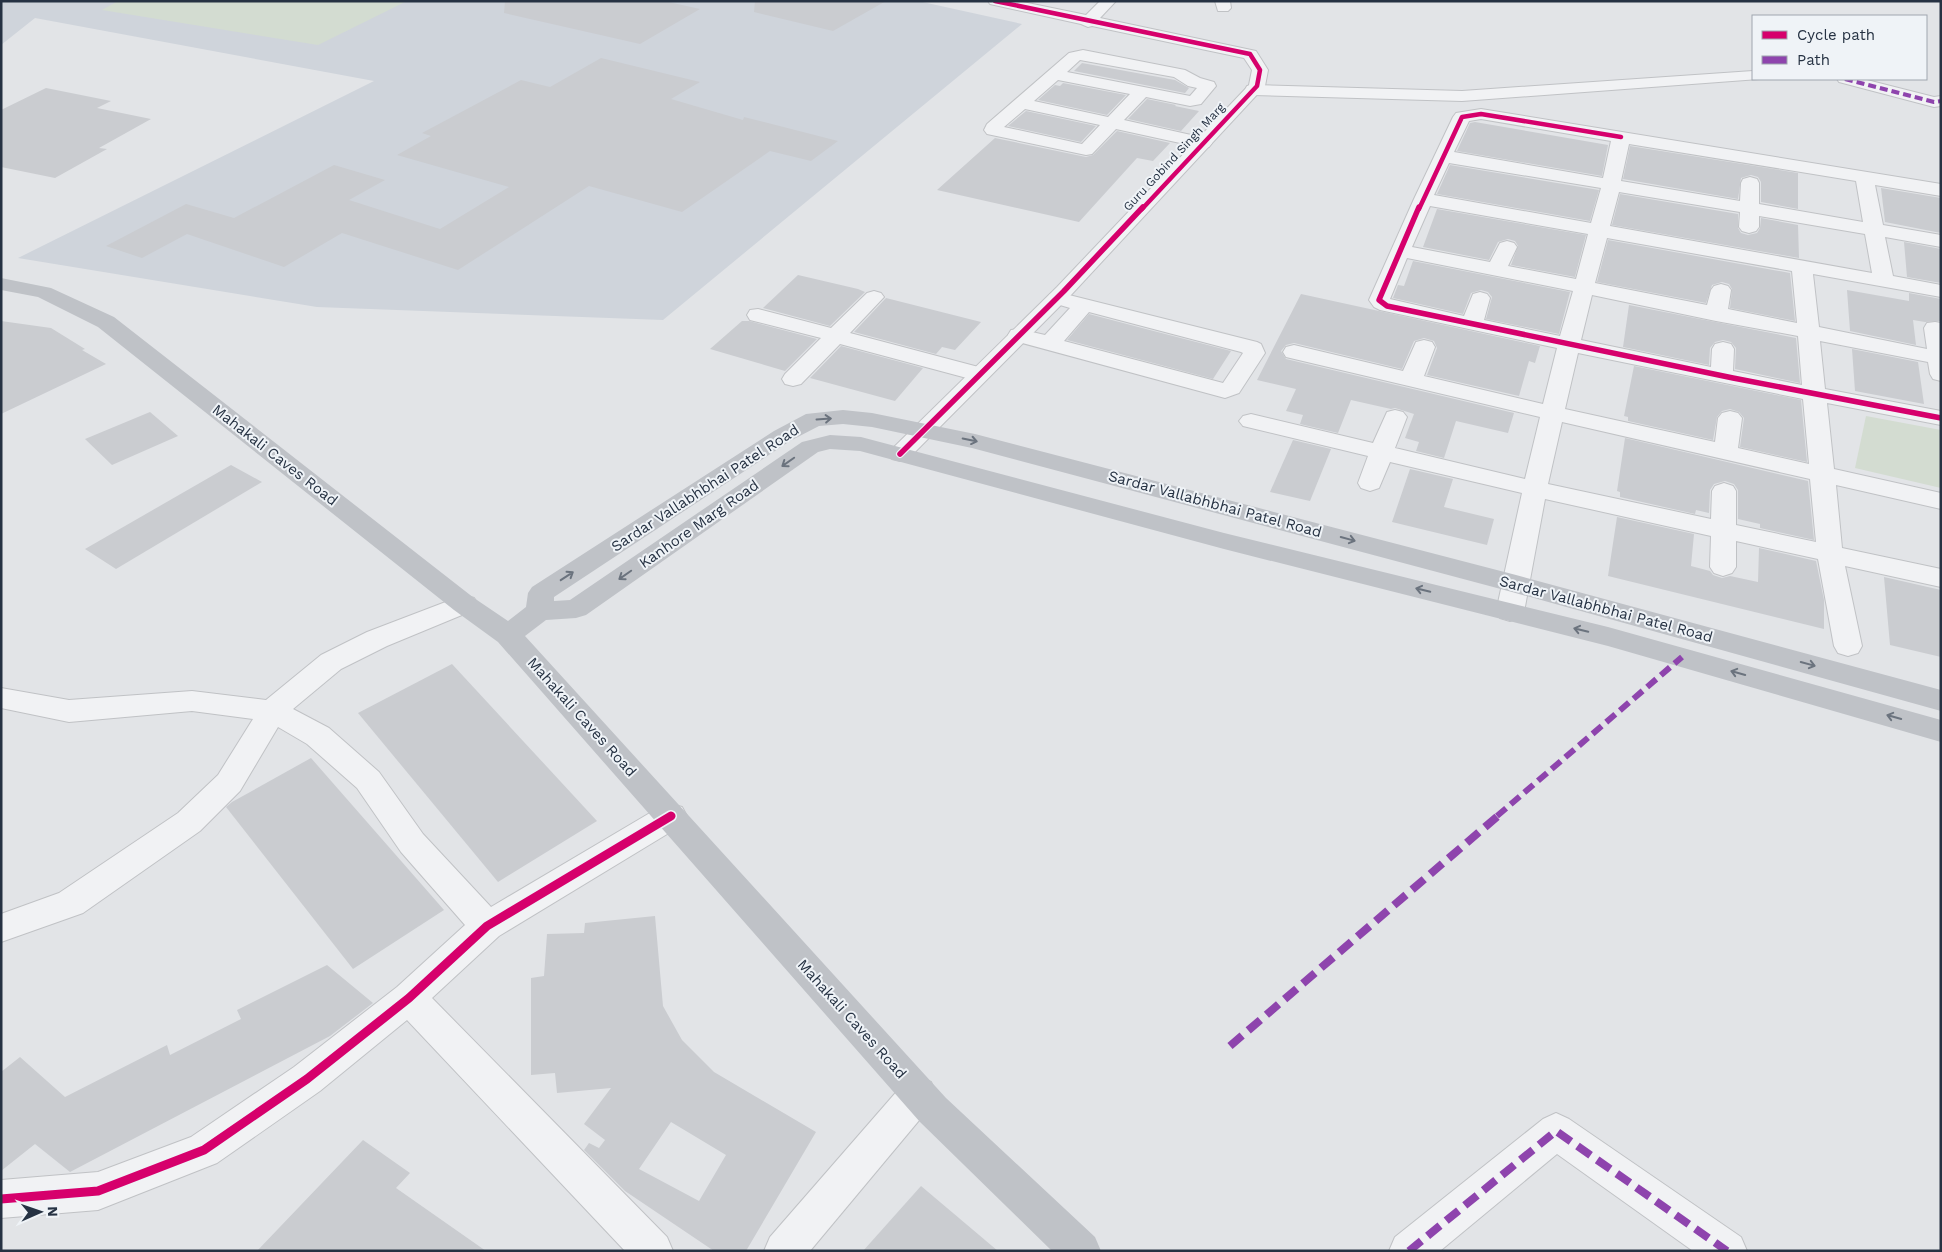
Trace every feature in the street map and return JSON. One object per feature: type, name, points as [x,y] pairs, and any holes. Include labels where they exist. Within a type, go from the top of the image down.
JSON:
[{"type":"main road","name":"Mahakali Caves Road","points":[[2,282],[44,292],[106,322],[464,604],[508,635],[918,1094],[1081,1251]]},
{"type":"main road","name":"Sardar Vallabhbhai Patel Road","points":[[539,611],[541,594],[782,436],[814,420],[843,417],[923,430],[1033,455],[1941,700]]},
{"type":"main road","name":"Kanhore Marg Road","points":[[539,611],[576,609],[810,447],[830,442],[861,444],[900,454]]},
{"type":"main road","name":"Sardar Vallabhbhai Patel Road","points":[[900,454],[1224,541],[1608,636],[1941,731]]},
{"type":"main road","points":[[508,635],[539,611]]},
{"type":"street","name":"Guru Gobind Singh Marg","points":[[900,454],[978,374],[1057,298],[1257,86],[1260,70],[1250,54],[1088,22],[995,1]]},
{"type":"street","points":[[1088,22],[1109,1]]},
{"type":"street","points":[[1054,74],[1192,101],[1208,86],[1194,82],[1179,73],[1080,55],[1075,56],[1054,74],[993,130],[1084,150],[1088,149],[1142,92]]},
{"type":"street","points":[[1253,90],[1462,96],[1752,76]]},
{"type":"street","points":[[1849,80],[1934,102],[1941,101]]},
{"type":"street","points":[[1022,103],[1203,143]]},
{"type":"street","points":[[1941,190],[1482,114],[1470,114],[1462,117],[1423,199],[1379,300],[1381,304],[1472,324],[1815,395],[1941,418]]},
{"type":"street","points":[[1510,612],[1552,413],[1611,185],[1621,137]]},
{"type":"street","points":[[1520,169],[1528,150]]},
{"type":"street","points":[[1443,156],[1611,185],[1749,217],[1874,229],[1941,241]]},
{"type":"street","points":[[1864,177],[1884,281]]},
{"type":"street","points":[[1749,217],[1750,183]]},
{"type":"street","points":[[1517,216],[1524,195]]},
{"type":"street","points":[[1423,199],[1941,291]]},
{"type":"street","points":[[1496,270],[1507,247]]},
{"type":"street","points":[[1401,251],[1809,333],[1940,363],[1935,328]]},
{"type":"street","points":[[1802,266],[1830,554],[1848,646]]},
{"type":"street","points":[[1716,315],[1721,290]]},
{"type":"street","points":[[793,379],[874,297]]},
{"type":"street","points":[[1019,335],[1226,391],[1231,388],[1254,353],[1250,347],[1057,298]]},
{"type":"street","points":[[1472,324],[1480,298]]},
{"type":"street","points":[[1050,343],[1084,305]]},
{"type":"street","points":[[758,315],[978,374]]},
{"type":"street","points":[[1411,380],[1424,348]]},
{"type":"street","points":[[1721,376],[1723,349]]},
{"type":"street","points":[[1294,352],[1552,413],[1941,501]]},
{"type":"street","points":[[1370,483],[1395,417]]},
{"type":"street","points":[[1726,453],[1730,418]]},
{"type":"street","points":[[1251,421],[1535,489],[1941,578]]},
{"type":"street","points":[[1723,567],[1724,491]]},
{"type":"street","points":[[1,928],[71,903],[189,822],[229,783],[272,711],[331,662],[377,639],[464,604]]},
{"type":"street","points":[[1,698],[69,711],[192,701],[272,711],[318,736],[368,780],[412,843],[487,926]]},
{"type":"street","points":[[1,1199],[98,1191],[204,1150],[307,1079],[409,998],[487,926],[671,816]]},
{"type":"street","points":[[409,998],[653,1251]]},
{"type":"street","points":[[784,1251],[918,1094]]},
{"type":"street","points":[[1409,1251],[1556,1131],[1727,1251]]},
{"type":"shaded area","points":[[1,1],[918,1],[1022,24],[663,320],[317,307],[18,258],[374,81],[35,18],[1,45]]},
{"type":"shaded area","points":[[118,1],[407,1],[318,45],[102,10]]},
{"type":"shaded area","points":[[1866,416],[1941,430],[1941,488],[1855,468]]},
{"type":"building","points":[[505,1],[664,1],[700,9],[640,44],[504,13]]},
{"type":"building","points":[[755,1],[886,1],[833,31],[754,12]]},
{"type":"building","points":[[601,58],[700,82],[671,99],[743,120],[744,117],[838,141],[811,161],[770,151],[682,212],[589,186],[458,270],[342,233],[284,267],[187,234],[142,258],[106,246],[186,204],[234,218],[334,165],[385,180],[349,200],[440,229],[509,187],[397,155],[431,136],[422,133],[521,80],[550,87]]},
{"type":"building","points":[[1082,63],[1175,80],[1189,88],[1185,93],[1074,71]]},
{"type":"building","points":[[1063,83],[1126,95],[1107,115],[1038,100],[1055,85],[1060,86]]},
{"type":"building","points":[[46,88],[111,101],[97,108],[151,119],[99,148],[107,149],[55,178],[1,167],[1,110]]},
{"type":"building","points":[[1147,99],[1199,111],[1181,131],[1128,119]]},
{"type":"building","points":[[1026,111],[1096,126],[1081,142],[1008,126]]},
{"type":"building","points":[[1475,122],[1608,145],[1602,176],[1457,151],[1470,123]]},
{"type":"building","points":[[1117,131],[1170,143],[1153,161],[1137,158],[1079,222],[937,190],[995,138],[1086,157],[1093,155]]},
{"type":"building","points":[[1630,146],[1798,173],[1798,209],[1761,202],[1761,182],[1758,177],[1751,175],[1741,178],[1738,199],[1623,179]]},
{"type":"building","points":[[1450,165],[1599,190],[1590,221],[1437,194]]},
{"type":"building","points":[[1881,188],[1941,198],[1941,233],[1885,222]]},
{"type":"building","points":[[1620,194],[1738,214],[1738,228],[1741,233],[1748,235],[1757,233],[1760,228],[1761,218],[1798,225],[1799,258],[1612,225]]},
{"type":"building","points":[[1437,209],[1586,235],[1575,277],[1511,265],[1518,246],[1515,241],[1508,239],[1498,242],[1489,260],[1423,247]]},
{"type":"building","points":[[1608,240],[1790,273],[1795,321],[1730,308],[1732,289],[1729,284],[1722,282],[1712,285],[1706,303],[1597,282]]},
{"type":"building","points":[[1904,242],[1941,249],[1941,283],[1907,277]]},
{"type":"building","points":[[1413,261],[1570,292],[1559,334],[1486,319],[1492,297],[1488,292],[1481,290],[1471,293],[1463,314],[1393,298],[1398,285],[1404,286]]},
{"type":"building","points":[[798,275],[865,292],[830,326],[763,308]]},
{"type":"building","points":[[1847,290],[1909,301],[1909,293],[1941,299],[1941,321],[1925,322],[1913,320],[1916,345],[1850,331]]},
{"type":"building","points":[[1301,294],[1540,346],[1535,363],[1529,361],[1519,396],[1427,375],[1437,348],[1434,341],[1424,338],[1414,341],[1402,369],[1294,343],[1286,345],[1281,351],[1286,359],[1514,413],[1508,433],[1456,421],[1444,458],[1416,451],[1419,442],[1405,438],[1414,414],[1395,408],[1391,409],[1351,400],[1338,433],[1300,424],[1303,415],[1286,411],[1296,389],[1257,380]]},
{"type":"building","points":[[886,298],[981,322],[955,350],[942,347],[936,354],[854,332]]},
{"type":"building","points":[[1629,305],[1796,338],[1800,383],[1735,369],[1736,348],[1731,342],[1723,340],[1715,342],[1710,348],[1709,365],[1623,347]]},
{"type":"building","points":[[1089,314],[1231,351],[1213,379],[1067,340]]},
{"type":"building","points":[[1,321],[51,328],[106,364],[1,414]]},
{"type":"building","points":[[742,321],[749,321],[817,339],[785,371],[710,349]]},
{"type":"building","points":[[841,346],[923,368],[895,401],[810,378]]},
{"type":"building","points":[[1852,349],[1918,362],[1924,404],[1855,391]]},
{"type":"building","points":[[1634,366],[1801,400],[1807,462],[1740,447],[1744,418],[1739,412],[1730,409],[1722,411],[1717,417],[1713,440],[1628,421],[1628,417],[1624,416]]},
{"type":"building","points":[[150,412],[178,436],[112,465],[85,439]]},
{"type":"building","points":[[1625,438],[1808,481],[1814,540],[1760,528],[1760,524],[1738,519],[1738,490],[1734,484],[1725,481],[1714,484],[1710,490],[1709,513],[1696,510],[1695,514],[1620,497],[1620,492],[1617,491]]},
{"type":"building","points":[[1293,440],[1331,449],[1310,501],[1270,492]]},
{"type":"building","points":[[231,465],[262,482],[116,569],[85,549]]},
{"type":"building","points":[[1410,469],[1453,479],[1444,507],[1494,519],[1487,545],[1392,522]]},
{"type":"building","points":[[1617,517],[1694,534],[1691,566],[1710,571],[1713,575],[1722,578],[1730,576],[1758,582],[1759,548],[1816,561],[1824,600],[1824,629],[1608,576]]},
{"type":"building","points":[[1884,577],[1941,590],[1941,657],[1890,645]]},
{"type":"building","points":[[452,664],[597,821],[498,882],[358,713]]},
{"type":"building","points":[[311,758],[444,910],[353,969],[226,807]]},
{"type":"building","points":[[655,916],[663,1006],[682,1040],[714,1072],[816,1132],[746,1251],[714,1251],[625,1191],[584,1150],[589,1143],[599,1148],[605,1140],[584,1124],[611,1088],[557,1093],[555,1073],[531,1075],[531,978],[544,976],[547,934],[584,933],[585,923]],"holes":[[[671,1122],[726,1155],[699,1201],[639,1169]]]},
{"type":"building","points":[[327,965],[373,1003],[330,1036],[70,1172],[35,1144],[1,1171],[1,1072],[20,1057],[65,1097],[167,1045],[170,1055],[241,1019],[237,1010]]},
{"type":"building","points":[[363,1140],[410,1173],[396,1188],[486,1251],[257,1251]]},
{"type":"building","points":[[921,1186],[998,1251],[863,1251]]},
{"type":"marked path","points":[[1849,80],[1934,102],[1941,101]]},
{"type":"marked path","points":[[1230,1046],[1682,657]]},
{"type":"marked path","points":[[1409,1251],[1556,1131],[1727,1251]]},
{"type":"cycle path","points":[[900,454],[1064,291],[1257,86],[1260,70],[1250,54],[995,1]]},
{"type":"cycle path","points":[[1621,137],[1481,114],[1462,117],[1423,199],[1379,300],[1381,303],[1387,306],[1664,364],[1941,418]]},
{"type":"cycle path","points":[[1,1199],[98,1191],[204,1150],[307,1079],[409,998],[487,926],[671,816]]}]
